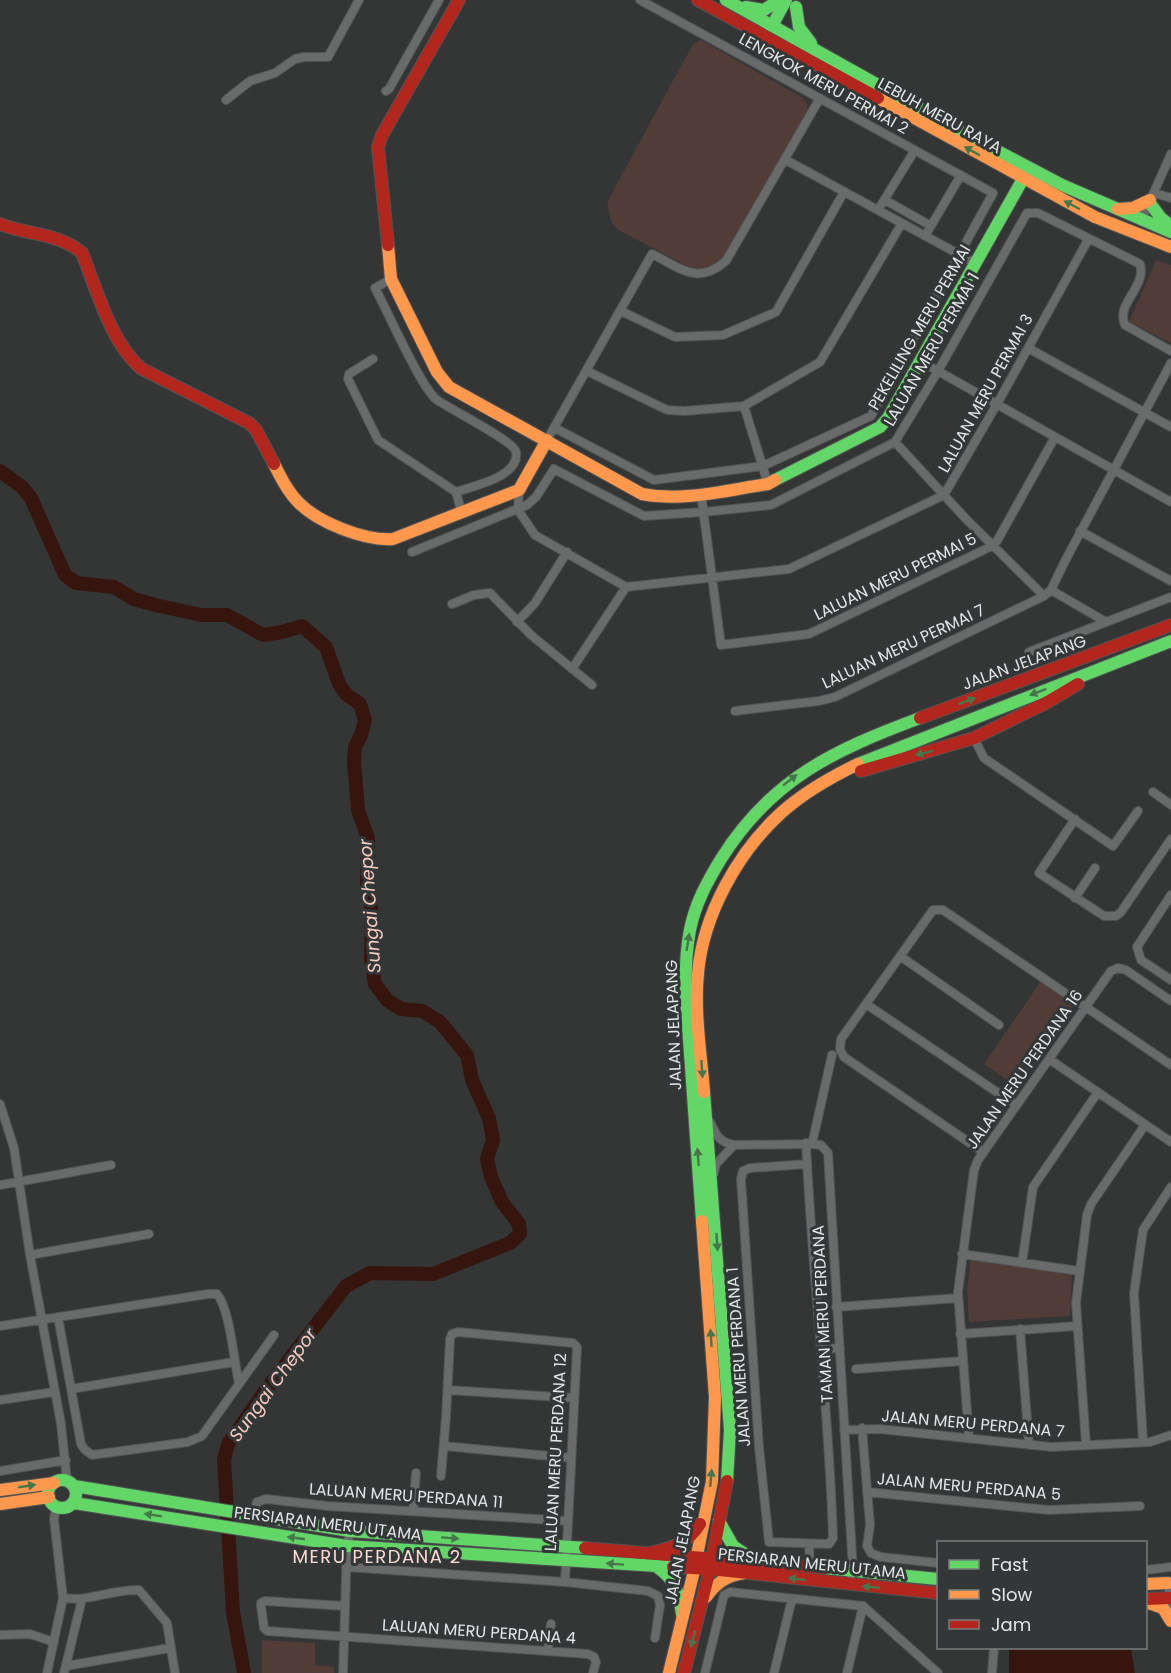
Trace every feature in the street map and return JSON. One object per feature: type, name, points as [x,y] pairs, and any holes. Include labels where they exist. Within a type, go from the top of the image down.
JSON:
[{"type":"main road","points":[[390,279],[378,147],[382,135],[459,0]]},
{"type":"main road","name":"LEBUH MERU RAYA","points":[[698,0],[1095,217],[1171,247]]},
{"type":"main road","points":[[727,0],[756,10],[771,8],[779,0]]},
{"type":"main road","name":"LEBUH MERU RAYA","points":[[727,0],[776,30],[820,51],[971,137],[1062,185],[1171,232]]},
{"type":"main road","points":[[776,30],[794,2]]},
{"type":"main road","points":[[794,2],[798,25],[803,36],[820,51]]},
{"type":"main road","points":[[737,22],[776,30],[786,45],[820,68]]},
{"type":"main road","name":"PEKELILING MERU PERMAI","points":[[390,279],[442,382],[628,488],[658,497],[701,494],[768,484],[869,435],[888,418],[1023,179]]},
{"type":"main road","points":[[1114,208],[1133,208],[1151,198],[1161,218],[1171,226]]},
{"type":"main road","points":[[0,225],[23,233],[68,241],[77,246],[82,253],[118,344],[131,360],[142,369],[249,423],[256,430],[293,496],[306,510],[325,521],[368,537],[385,540],[462,514],[519,490],[547,440]]},
{"type":"main road","name":"JALAN JELAPANG","points":[[669,1673],[683,1622],[712,1481],[715,1397],[685,979],[687,947],[693,916],[703,891],[732,841],[748,820],[776,791],[812,764],[873,736],[1171,625]]},
{"type":"main road","name":"JALAN JELAPANG","points":[[684,1673],[711,1563],[728,1477],[730,1430],[697,978],[707,932],[725,888],[747,853],[780,813],[835,776],[868,759],[1171,641]]},
{"type":"main road","points":[[814,788],[868,768],[974,738],[1046,703],[1109,665]]},
{"type":"main road","points":[[0,1504],[52,1502],[66,1508],[74,1503],[76,1494],[65,1483],[50,1487],[52,1502]]},
{"type":"main road","name":"PERSIARAN MERU UTAMA","points":[[0,1490],[65,1483],[350,1531],[566,1546],[650,1553],[696,1562],[757,1562],[937,1580]]},
{"type":"main road","name":"PERSIARAN MERU UTAMA","points":[[74,1503],[347,1546],[657,1567],[696,1562]]},
{"type":"main road","points":[[650,1553],[679,1546],[689,1540],[706,1514]]},
{"type":"main road","points":[[719,1521],[726,1538],[735,1550],[757,1562]]},
{"type":"main road","name":"PERSIARAN MERU UTAMA","points":[[711,1563],[745,1573],[937,1593]]},
{"type":"main road","points":[[657,1567],[669,1575],[678,1590],[683,1622]]},
{"type":"main road","points":[[701,1605],[716,1583],[733,1574],[745,1573]]},
{"type":"main road","points":[[1147,1584],[1168,1583]]},
{"type":"main road","points":[[1147,1601],[1170,1602]]},
{"type":"main road","points":[[1147,1601],[1162,1608],[1171,1621]]},
{"type":"street","points":[[226,100],[250,81],[275,73],[296,59],[328,57],[359,0]]},
{"type":"street","points":[[386,91],[439,0]]},
{"type":"street","name":"LENGKOK MERU PERMAI 2","points":[[640,0],[993,193]]},
{"type":"street","points":[[547,440],[652,254],[695,275],[710,272],[726,261],[820,98]]},
{"type":"street","points":[[878,210],[915,150]]},
{"type":"street","points":[[1141,220],[1171,154]]},
{"type":"street","points":[[786,160],[975,263]]},
{"type":"street","points":[[925,236],[961,175]]},
{"type":"street","points":[[621,311],[675,338],[723,335],[776,312],[844,192]]},
{"type":"street","name":"PEKELILING MERU PERMAI","points":[[555,428],[654,480],[763,466],[871,416],[993,193]]},
{"type":"street","points":[[1151,198],[1171,198]]},
{"type":"street","points":[[885,200],[931,226]]},
{"type":"street","name":"LALUAN MERU PERMAI 1","points":[[412,552],[518,510],[536,497],[554,469],[644,516],[771,505],[895,442],[938,371],[1024,214],[1038,213],[1088,240]]},
{"type":"street","points":[[587,371],[667,410],[685,411],[744,406],[820,362],[902,224]]},
{"type":"street","points":[[1088,240],[1140,264],[1141,277],[1123,312],[1122,319],[1125,326],[1171,351]]},
{"type":"street","name":"LALUAN MERU PERMAI 3","points":[[626,587],[789,569],[944,495],[1088,240]]},
{"type":"street","points":[[390,279],[375,288],[432,395],[477,425],[509,442],[516,452],[516,460],[505,474],[456,492]]},
{"type":"street","points":[[1028,348],[1171,427]]},
{"type":"street","points":[[373,359],[349,374],[348,379],[378,440],[456,492],[462,514]]},
{"type":"street","points":[[920,361],[1171,502]]},
{"type":"street","points":[[1047,593],[1171,363]]},
{"type":"street","points":[[744,406],[768,484]]},
{"type":"street","name":"LALUAN MERU PERMAI 5","points":[[712,578],[721,645],[808,634],[992,546],[997,541],[1055,436]]},
{"type":"street","points":[[895,442],[992,546],[1047,593],[1106,622]]},
{"type":"street","points":[[519,490],[518,510],[528,528],[535,535],[626,587],[572,669]]},
{"type":"street","points":[[701,494],[712,578]]},
{"type":"street","points":[[1080,531],[1171,581]]},
{"type":"street","points":[[517,622],[535,603],[567,552]]},
{"type":"street","points":[[452,604],[474,595],[490,593],[517,622],[592,685]]},
{"type":"street","name":"LALUAN MERU PERMAI 7","points":[[735,711],[835,697],[1047,593]]},
{"type":"street","points":[[1029,652],[1171,597]]},
{"type":"street","points":[[974,738],[984,758],[1113,846],[1138,811]]},
{"type":"street","points":[[1153,792],[1171,805]]},
{"type":"street","points":[[1075,819],[1039,873],[1104,916],[1116,916],[1120,912],[1171,839]]},
{"type":"street","points":[[1075,898],[1095,868]]},
{"type":"street","points":[[1171,895],[1168,906],[1137,947],[1141,960],[1171,980]]},
{"type":"street","points":[[983,1152],[844,1057],[840,1049],[841,1039],[930,912],[936,908],[943,910],[1171,1065]]},
{"type":"street","points":[[900,956],[999,1025]]},
{"type":"street","name":"JALAN MERU PERDANA 16","points":[[969,1438],[958,1298],[974,1170],[983,1152],[1111,971],[1118,968],[1126,970],[1171,1000]]},
{"type":"street","points":[[866,1004],[1016,1105]]},
{"type":"street","points":[[810,1567],[809,1544],[829,1544],[834,1538],[830,1443],[807,1164],[809,1143],[832,1055]]},
{"type":"street","points":[[1049,1059],[1171,1142]]},
{"type":"street","points":[[1022,1263],[1033,1188],[1098,1092]]},
{"type":"street","points":[[705,1108],[716,1136],[723,1143],[734,1145],[809,1143]]},
{"type":"street","points":[[1,1110],[14,1148],[30,1255],[66,1460],[65,1483]]},
{"type":"street","points":[[1086,1445],[1076,1296],[1088,1209],[1145,1125]]},
{"type":"street","name":"TAMAN MERU PERDANA","points":[[809,1143],[822,1145],[828,1153],[853,1571]]},
{"type":"street","points":[[712,1183],[716,1164],[734,1145]]},
{"type":"street","name":"JALAN MERU PERDANA 1","points":[[807,1164],[750,1168],[743,1171],[741,1179],[759,1447],[768,1542],[809,1544]]},
{"type":"street","points":[[0,1185],[111,1165]]},
{"type":"street","points":[[1143,1442],[1134,1293],[1143,1230],[1171,1187]]},
{"type":"street","points":[[30,1255],[149,1234]]},
{"type":"street","points":[[962,1254],[1079,1271]]},
{"type":"street","points":[[0,1326],[217,1294],[222,1299],[239,1383]]},
{"type":"street","points":[[836,1307],[958,1298]]},
{"type":"street","points":[[58,1317],[81,1444],[92,1455],[188,1442],[202,1437],[274,1335]]},
{"type":"street","points":[[960,1334],[1077,1326]]},
{"type":"street","points":[[1020,1329],[1029,1445]]},
{"type":"street","name":"LALUAN MERU PERDANA 12","points":[[448,1390],[452,1334],[458,1332],[573,1343],[577,1347],[564,1560],[565,1582]]},
{"type":"street","points":[[821,1349],[840,1348]]},
{"type":"street","points":[[856,1369],[962,1361]]},
{"type":"street","points":[[71,1389],[234,1362]]},
{"type":"street","points":[[441,1476],[448,1390],[574,1398]]},
{"type":"street","points":[[0,1400],[54,1392]]},
{"type":"street","points":[[862,1428],[870,1525],[867,1546],[871,1553],[881,1557],[937,1563]]},
{"type":"street","name":"JALAN MERU PERDANA 7","points":[[844,1430],[862,1428],[1052,1447],[1143,1442],[1171,1435]]},
{"type":"street","points":[[444,1446],[570,1458]]},
{"type":"street","points":[[0,1471],[66,1460]]},
{"type":"street","points":[[413,1511],[416,1473]]},
{"type":"street","name":"JALAN MERU PERDANA 5","points":[[867,1492],[1049,1510],[1140,1506]]},
{"type":"street","name":"LALUAN MERU PERDANA 11","points":[[249,1515],[257,1503],[266,1499],[328,1506],[568,1521]]},
{"type":"street","points":[[47,1673],[63,1598],[52,1502]]},
{"type":"street","points":[[343,1673],[347,1546],[350,1531]]},
{"type":"street","points":[[346,1567],[565,1582],[648,1591],[658,1596],[660,1605],[656,1638]]},
{"type":"street","points":[[1147,1570],[1171,1567]]},
{"type":"street","points":[[848,1585],[853,1571]]},
{"type":"street","points":[[1168,1583],[1170,1602]]},
{"type":"street","points":[[63,1598],[82,1599],[139,1590],[167,1623],[175,1673]]},
{"type":"street","points":[[705,1673],[724,1595],[730,1592],[863,1606],[938,1673]]},
{"type":"street","points":[[82,1599],[65,1669],[170,1648]]},
{"type":"street","points":[[774,1673],[792,1599]]},
{"type":"street","name":"LALUAN MERU PERDANA 4","points":[[345,1606],[265,1601],[261,1603],[264,1628],[267,1631],[588,1654],[594,1657],[596,1662],[593,1673]]},
{"type":"street","points":[[847,1673],[863,1606]]},
{"type":"street","points":[[548,1651],[551,1624]]},
{"type":"street","points":[[0,1635],[30,1634],[54,1642]]},
{"type":"street","points":[[992,1673],[994,1649]]},
{"type":"shaded area","points":[[701,40],[803,98],[807,104],[807,111],[726,256],[718,264],[699,272],[618,230],[611,221],[607,202],[693,44]]},
{"type":"shaded area","points":[[1156,260],[1171,265],[1171,343],[1129,322]]},
{"type":"shaded area","points":[[1041,981],[1075,1003],[1017,1087],[984,1064]]},
{"type":"shaded area","points":[[971,1256],[1072,1273],[1070,1316],[969,1322],[967,1291]]},
{"type":"shaded area","points":[[262,1640],[315,1643],[315,1665],[334,1667],[334,1673],[262,1673]]},
{"type":"shaded area","points":[[1009,1649],[1131,1649],[1135,1673],[1009,1673]]},
{"type":"waterway","name":"Sungai Chepor","points":[[0,471],[22,487],[31,498],[65,575],[76,583],[114,587],[134,599],[201,615],[227,615],[263,635],[302,626],[326,647],[339,684],[346,694],[360,704],[365,720],[355,747],[354,762],[358,810],[368,838],[367,883],[372,914],[371,959],[375,984],[387,1000],[401,1009],[422,1011],[440,1022],[467,1055],[472,1080],[489,1118],[493,1140],[487,1159],[491,1177],[502,1202],[519,1224],[520,1234],[510,1243],[433,1274],[370,1273],[346,1286],[268,1387],[228,1444],[224,1459],[233,1612],[244,1673]]},
{"type":"traffic: fast","points":[[726,0],[971,137],[1062,185],[1171,232]]},
{"type":"traffic: fast","points":[[746,7],[764,10],[779,0]]},
{"type":"traffic: fast","points":[[772,26],[786,0]]},
{"type":"traffic: fast","points":[[796,7],[799,27],[811,43]]},
{"type":"traffic: fast","points":[[775,480],[880,427],[888,418],[1023,179]]},
{"type":"traffic: fast","points":[[1149,202],[1161,218],[1171,226]]},
{"type":"traffic: fast","points":[[858,764],[1171,641]]},
{"type":"traffic: fast","points":[[702,1221],[686,976],[690,930],[702,893],[740,831],[783,788],[807,770],[832,756],[920,718]]},
{"type":"traffic: fast","points":[[704,1092],[730,1430],[727,1481]]},
{"type":"traffic: fast","points":[[62,1480],[72,1484],[76,1494],[72,1504],[62,1508],[52,1504],[48,1494],[52,1484],[62,1480]]},
{"type":"traffic: fast","points":[[74,1486],[350,1531],[585,1548]]},
{"type":"traffic: fast","points":[[74,1503],[347,1546],[673,1567]]},
{"type":"traffic: fast","points":[[719,1521],[733,1546],[757,1562]]},
{"type":"traffic: fast","points":[[657,1567],[668,1576],[675,1587],[682,1614]]},
{"type":"traffic: fast","points":[[825,1568],[937,1579]]},
{"type":"traffic: slow","points":[[878,98],[1095,217],[1171,247]]},
{"type":"traffic: slow","points":[[1118,209],[1133,208],[1150,200]]},
{"type":"traffic: slow","points":[[388,245],[391,279],[437,372],[449,387],[642,494],[689,496],[768,484],[775,480]]},
{"type":"traffic: slow","points":[[274,464],[295,499],[318,517],[356,534],[393,539],[519,490],[547,440]]},
{"type":"traffic: slow","points":[[704,1092],[697,1018],[697,988],[701,951],[715,907],[737,865],[765,829],[808,792],[858,764]]},
{"type":"traffic: slow","points":[[669,1673],[693,1575],[712,1481],[715,1397],[702,1221]]},
{"type":"traffic: slow","points":[[0,1490],[54,1483]]},
{"type":"traffic: slow","points":[[0,1504],[49,1497]]},
{"type":"traffic: slow","points":[[706,1597],[722,1580],[745,1573]]},
{"type":"traffic: slow","points":[[1147,1584],[1168,1583]]},
{"type":"traffic: slow","points":[[1147,1602],[1163,1608],[1171,1621]]},
{"type":"traffic: jam","points":[[388,245],[378,147],[382,135],[459,0]]},
{"type":"traffic: jam","points":[[698,0],[878,98]]},
{"type":"traffic: jam","points":[[0,224],[54,238],[73,246],[82,253],[106,316],[131,358],[142,369],[249,423],[256,430],[274,464]]},
{"type":"traffic: jam","points":[[920,718],[1171,625]]},
{"type":"traffic: jam","points":[[861,771],[974,738],[1046,703],[1078,684]]},
{"type":"traffic: jam","points":[[684,1673],[710,1569],[727,1481]]},
{"type":"traffic: jam","points":[[650,1553],[684,1541],[700,1524]]},
{"type":"traffic: jam","points":[[585,1548],[825,1568]]},
{"type":"traffic: jam","points":[[673,1567],[937,1593]]},
{"type":"traffic: jam","points":[[1147,1599],[1170,1598]]},
{"type":"district","name":"MERU PERDANA 2","points":[[377,1557]]}]
